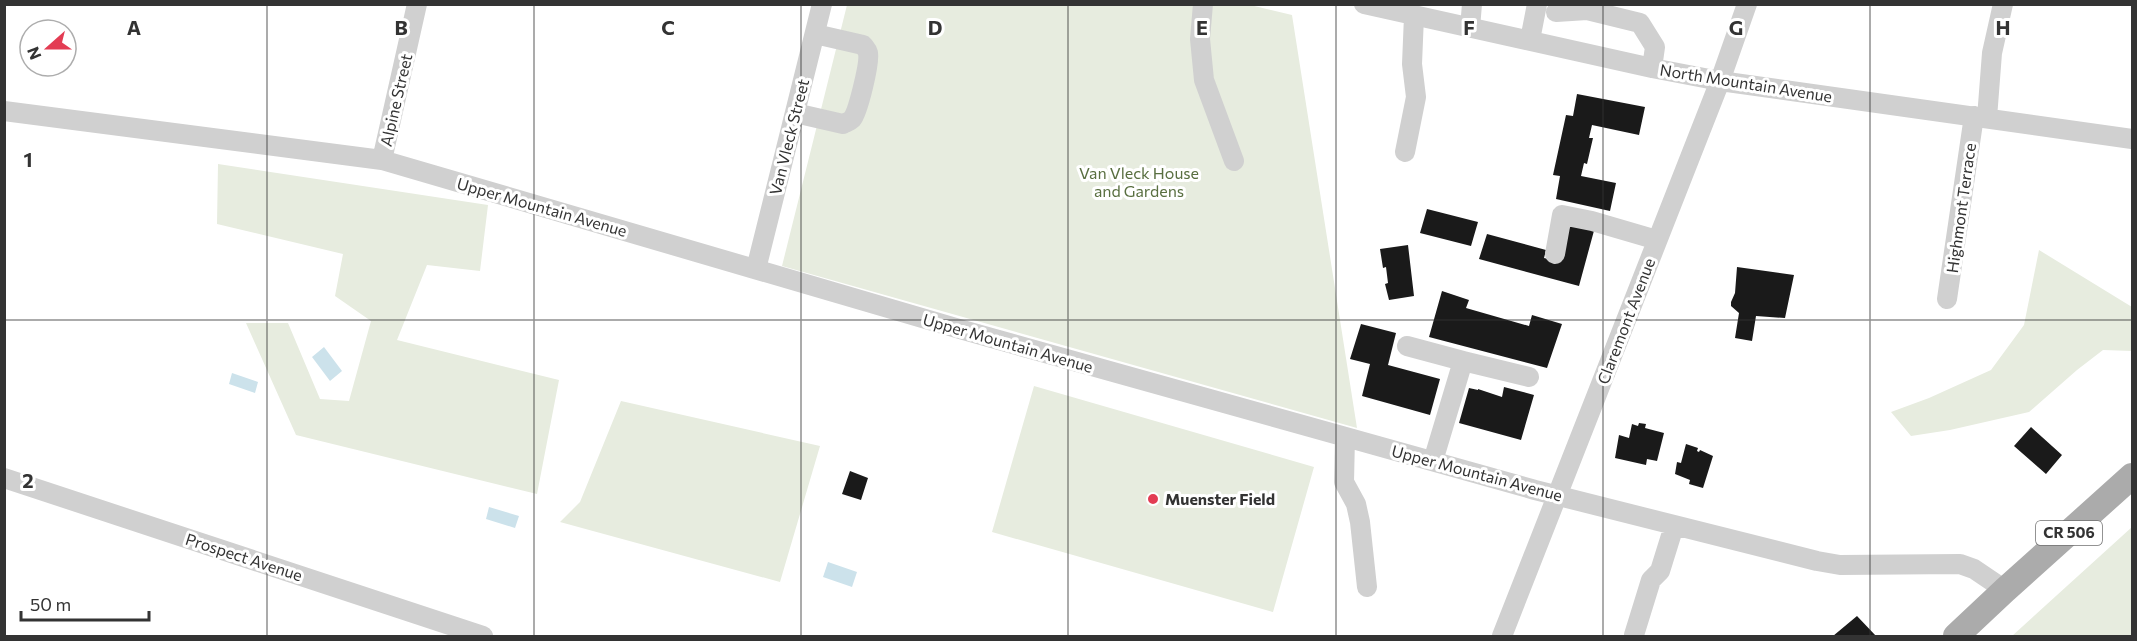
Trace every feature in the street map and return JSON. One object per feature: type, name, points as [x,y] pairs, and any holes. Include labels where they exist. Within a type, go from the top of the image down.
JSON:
[{"type":"main road","name":"CR 506","points":[[1956,636],[2133,476]]},
{"type":"street","name":"Alpine Street","points":[[382,160],[417,4]]},
{"type":"street","name":"Van Vleck Street","points":[[756,269],[822,4]]},
{"type":"street","points":[[1203,4],[1200,39],[1204,80],[1234,161]]},
{"type":"street","points":[[1200,39],[1217,4]]},
{"type":"street","points":[[1470,27],[1472,4]]},
{"type":"street","points":[[1530,40],[1537,4]]},
{"type":"street","name":"Claremont Avenue","points":[[1502,636],[1720,81],[1747,4]]},
{"type":"street","name":"Highmont Terrace","points":[[1947,299],[2003,4]]},
{"type":"street","name":"North Mountain Avenue","points":[[1367,5],[1720,81],[2133,139]]},
{"type":"street","points":[[1552,46],[1557,24],[1556,8],[1587,10],[1640,23],[1655,47],[1652,68]]},
{"type":"street","points":[[1405,153],[1416,97],[1412,64],[1414,16]]},
{"type":"street","points":[[795,113],[843,124],[849,122],[854,117],[863,82],[868,60],[866,48],[863,45],[815,34]]},
{"type":"street","name":"Upper Mountain Avenue","points":[[4,111],[382,160],[963,330],[1674,526],[1840,565],[1960,564],[1980,572],[2005,590]]},
{"type":"street","points":[[1555,254],[1562,215],[1592,221],[1657,240]]},
{"type":"street","points":[[1407,346],[1528,377]]},
{"type":"street","points":[[1433,461],[1463,361]]},
{"type":"street","points":[[1345,437],[1344,482],[1356,504],[1360,522],[1367,587]]},
{"type":"street","name":"Prospect Avenue","points":[[4,478],[483,636]]},
{"type":"street","points":[[1634,635],[1651,580],[1660,571],[1674,526]]},
{"type":"green space","name":"Van Vleck House and Gardens","points":[[1246,4],[1292,15],[1357,428],[782,266],[847,5]]},
{"type":"green space","points":[[218,164],[488,205],[480,271],[427,265],[397,340],[559,380],[537,494],[296,435],[246,323],[288,323],[320,399],[349,401],[371,321],[335,296],[343,254],[217,224]]},
{"type":"green space","points":[[2039,250],[2132,307],[2132,351],[2103,350],[2029,412],[1950,430],[1911,436],[1891,412],[1929,398],[1991,370],[2024,325]]},
{"type":"green space","name":"Muenster Field","points":[[1034,386],[1314,467],[1273,612],[992,532]]},
{"type":"green space","points":[[621,401],[820,446],[780,582],[560,522],[580,502]]},
{"type":"green space","points":[[2132,527],[2132,636],[2012,636]]},
{"type":"water","points":[[324,347],[342,371],[330,381],[312,357]]},
{"type":"water","points":[[232,373],[258,382],[255,393],[229,384]]},
{"type":"water","points":[[489,507],[519,516],[515,528],[486,519]]},
{"type":"water","points":[[828,562],[857,572],[852,587],[823,577]]},
{"type":"building","points":[[1577,94],[1645,107],[1639,135],[1592,125],[1589,138],[1593,138],[1587,164],[1584,163],[1581,176],[1616,183],[1610,211],[1556,199],[1560,176],[1553,175],[1566,115],[1573,116]]},
{"type":"building","points":[[1427,209],[1478,222],[1471,246],[1420,233]]},
{"type":"building","points":[[1571,221],[1595,227],[1579,286],[1479,259],[1487,234],[1546,250],[1544,258],[1561,262]]},
{"type":"building","points":[[1408,245],[1414,296],[1389,300],[1385,284],[1388,283],[1386,267],[1383,268],[1380,249]]},
{"type":"building","points":[[1737,267],[1794,275],[1785,318],[1756,316],[1752,341],[1735,338],[1739,313],[1731,306],[1731,302],[1735,293]]},
{"type":"building","points":[[1442,291],[1469,300],[1466,308],[1529,326],[1532,315],[1562,324],[1547,368],[1429,337]]},
{"type":"building","points":[[1361,324],[1396,333],[1388,365],[1440,379],[1430,415],[1362,396],[1370,364],[1350,359]]},
{"type":"building","points":[[1504,387],[1534,395],[1521,440],[1459,423],[1469,388],[1502,397]]},
{"type":"building","points":[[1639,423],[1646,424],[1645,428],[1664,433],[1657,461],[1647,459],[1646,465],[1615,458],[1619,435],[1629,438],[1632,424],[1638,426]]},
{"type":"building","points":[[2031,427],[2062,455],[2046,474],[2014,446]]},
{"type":"building","points":[[1686,444],[1698,448],[1699,452],[1700,450],[1713,456],[1703,488],[1689,484],[1690,480],[1675,474],[1677,462],[1681,463]]},
{"type":"building","points":[[850,471],[868,478],[861,500],[842,494]]},
{"type":"building","points":[[1857,616],[1876,636],[1833,636]]},
{"type":"place","name":"Muenster Field","points":[[1153,499]]}]
